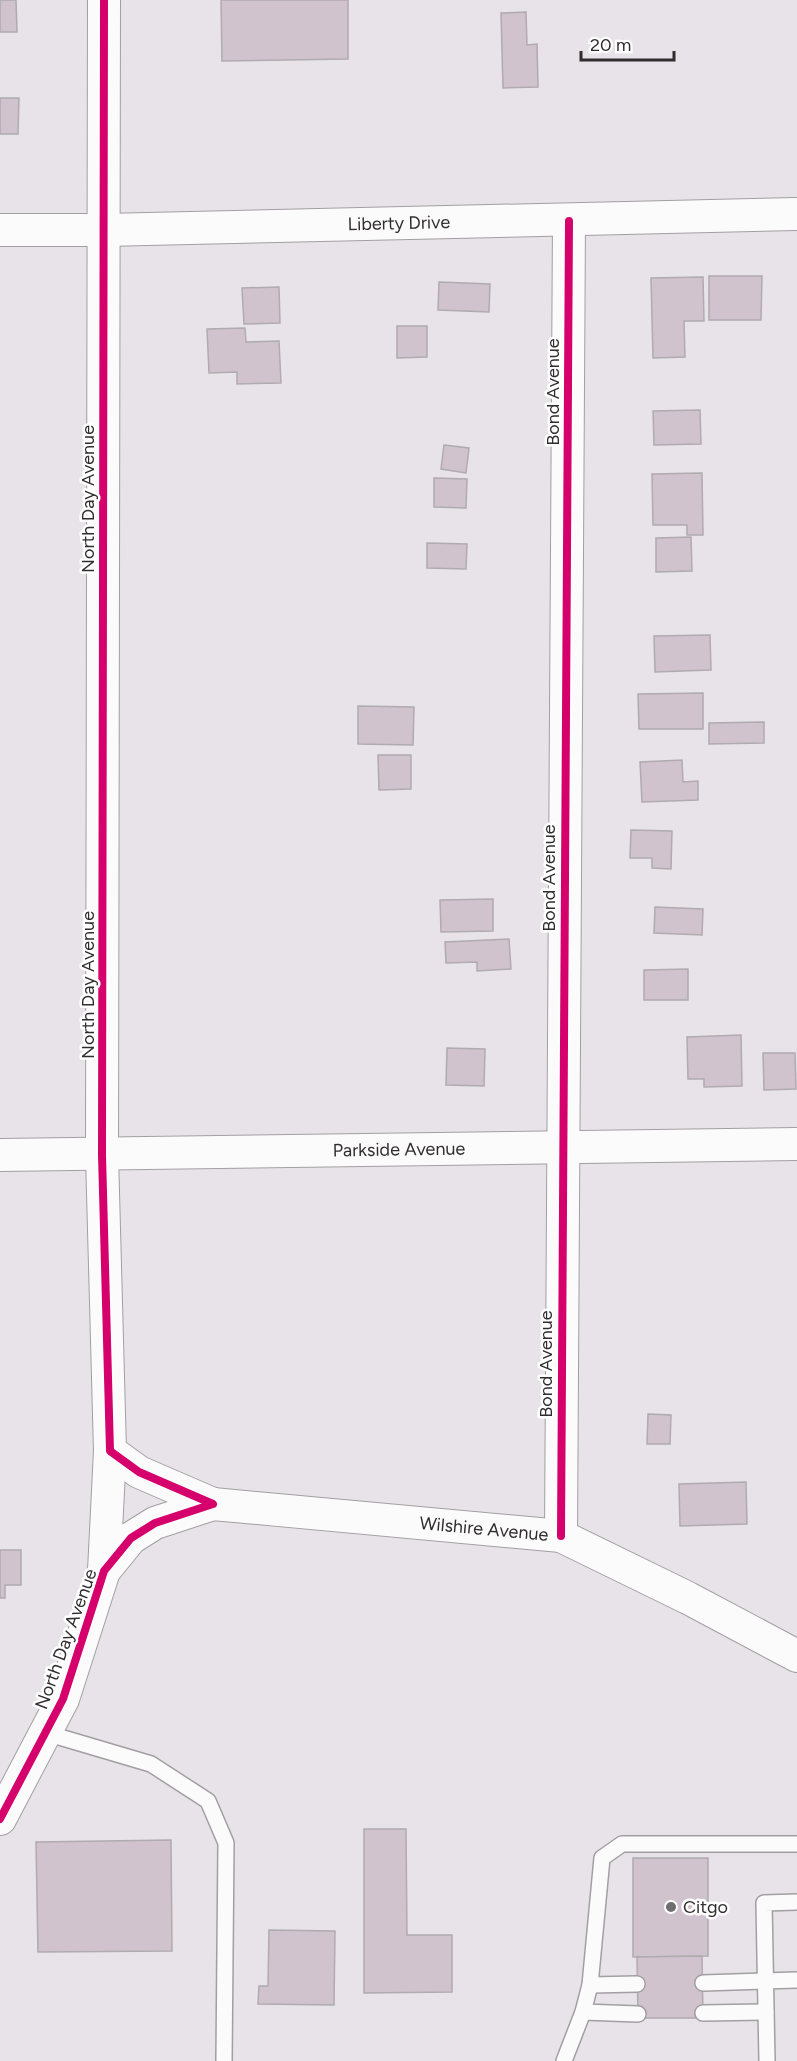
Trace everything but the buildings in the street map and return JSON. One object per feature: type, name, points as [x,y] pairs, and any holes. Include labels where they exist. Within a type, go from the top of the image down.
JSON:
[{"type":"street","name":"North Day Avenue","points":[[0,1819],[63,1699],[104,1571],[110,1451],[102,1155],[104,0]]},
{"type":"street","name":"Liberty Drive","points":[[0,230],[569,221],[797,214]]},
{"type":"street","name":"Bond Avenue","points":[[561,1536],[561,1148],[569,221]]},
{"type":"street","name":"Parkside Avenue","points":[[0,1155],[797,1144]]},
{"type":"street","points":[[110,1451],[139,1472],[213,1504]]},
{"type":"street","name":"North Day Avenue","points":[[104,1571],[131,1538],[155,1523],[213,1504]]},
{"type":"street","name":"Wilshire Avenue","points":[[213,1504],[561,1536],[688,1598],[797,1656]]},
{"type":"lane","points":[[46,1733],[151,1764],[208,1801],[226,1843],[224,2061]]},
{"type":"lane","points":[[564,2061],[583,2013],[590,1985],[602,1858],[622,1844],[797,1844]]},
{"type":"lane","points":[[767,2061],[764,1903],[797,1902]]},
{"type":"lane","points":[[702,1983],[797,1980]]},
{"type":"lane","points":[[590,1985],[637,1984]]},
{"type":"lane","points":[[583,2013],[638,2013]]},
{"type":"lane","points":[[702,2013],[766,2013]]},
{"type":"cycle path","points":[[0,1819],[63,1699],[104,1571],[131,1538],[155,1523],[213,1504],[139,1472],[110,1451],[102,1155],[104,0]]},
{"type":"cycle path","points":[[561,1536],[569,221]]},
{"type":"place","name":"Citgo","points":[[671,1907]]}]
